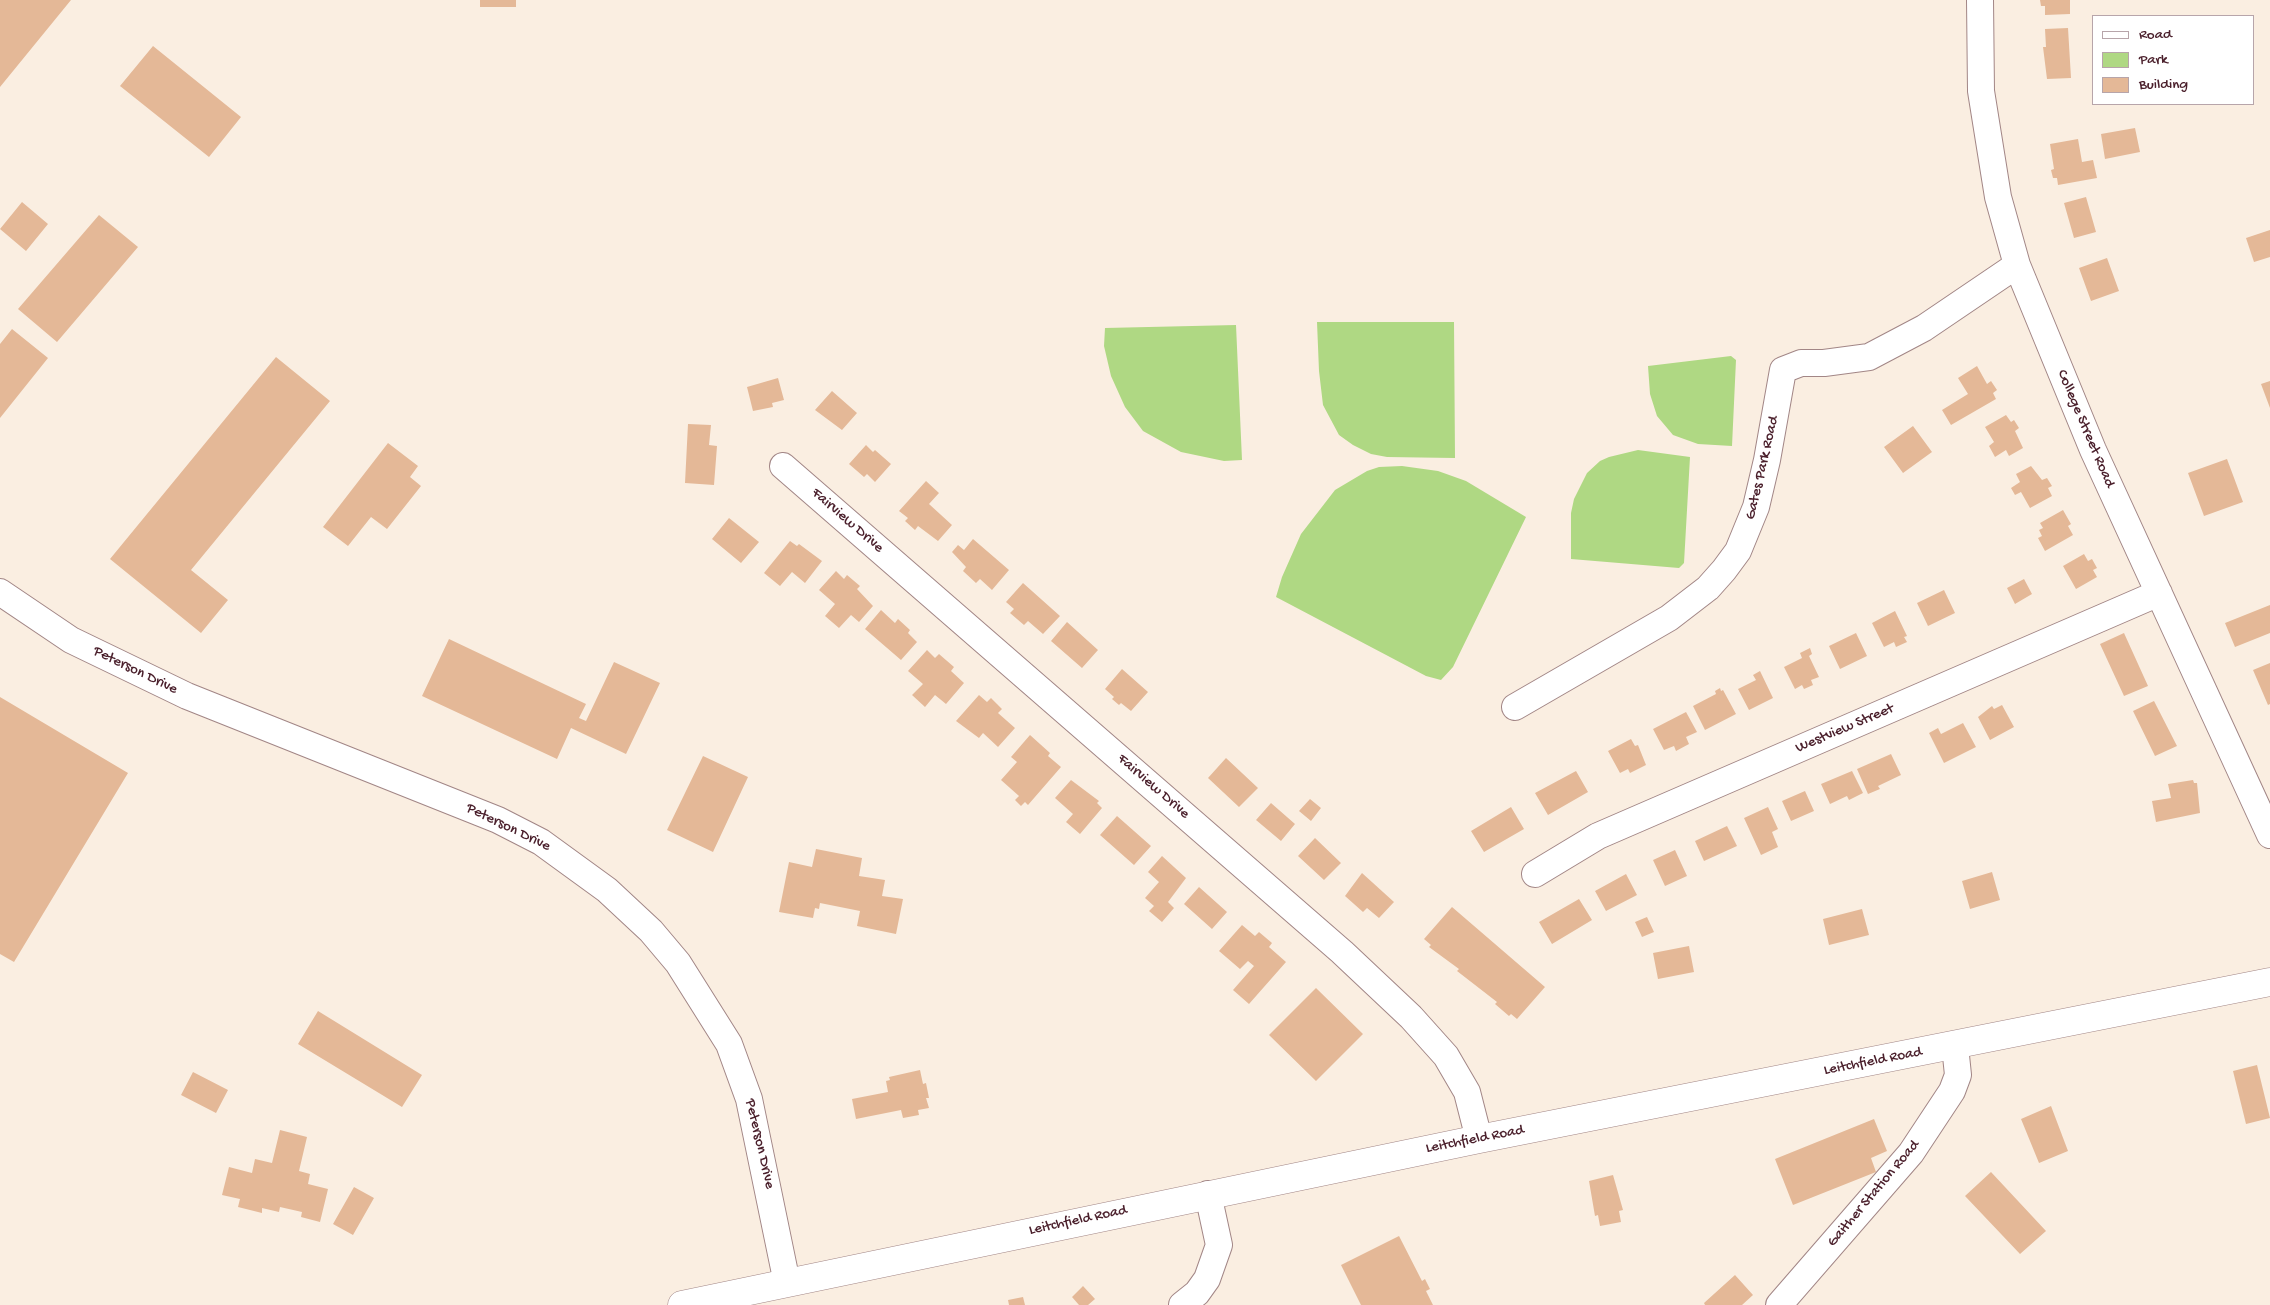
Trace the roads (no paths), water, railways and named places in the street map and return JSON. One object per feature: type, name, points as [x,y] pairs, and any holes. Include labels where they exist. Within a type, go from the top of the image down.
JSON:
[{"type":"main road","name":"Leitchfield Road","points":[[682,1305],[1208,1194],[2270,982]]},
{"type":"street","name":"College Street Road","points":[[1980,0],[1981,91],[1998,197],[2016,266],[2093,450],[2270,835]]},
{"type":"street","name":"Gates Park Road","points":[[1515,707],[1669,618],[1708,588],[1724,570],[1738,551],[1756,507],[1784,370],[1801,363],[1824,363],[1869,357],[1924,328],[2016,266]]},
{"type":"street","name":"Fairview Drive","points":[[783,466],[1342,952],[1411,1017],[1446,1056],[1464,1086],[1479,1139]]},
{"type":"street","name":"Peterson Drive","points":[[0,592],[71,640],[187,696],[498,820],[541,842],[607,890],[651,931],[678,963],[729,1044],[749,1099],[770,1192],[787,1283]]},
{"type":"street","name":"Westview Street","points":[[1535,874],[1598,836],[2159,593]]},
{"type":"street","name":"Gaither Station Road","points":[[1779,1305],[1911,1153],[1952,1090],[1958,1076],[1956,1046]]},
{"type":"street","points":[[1182,1305],[1197,1293],[1207,1280],[1219,1245],[1208,1194]]}]
